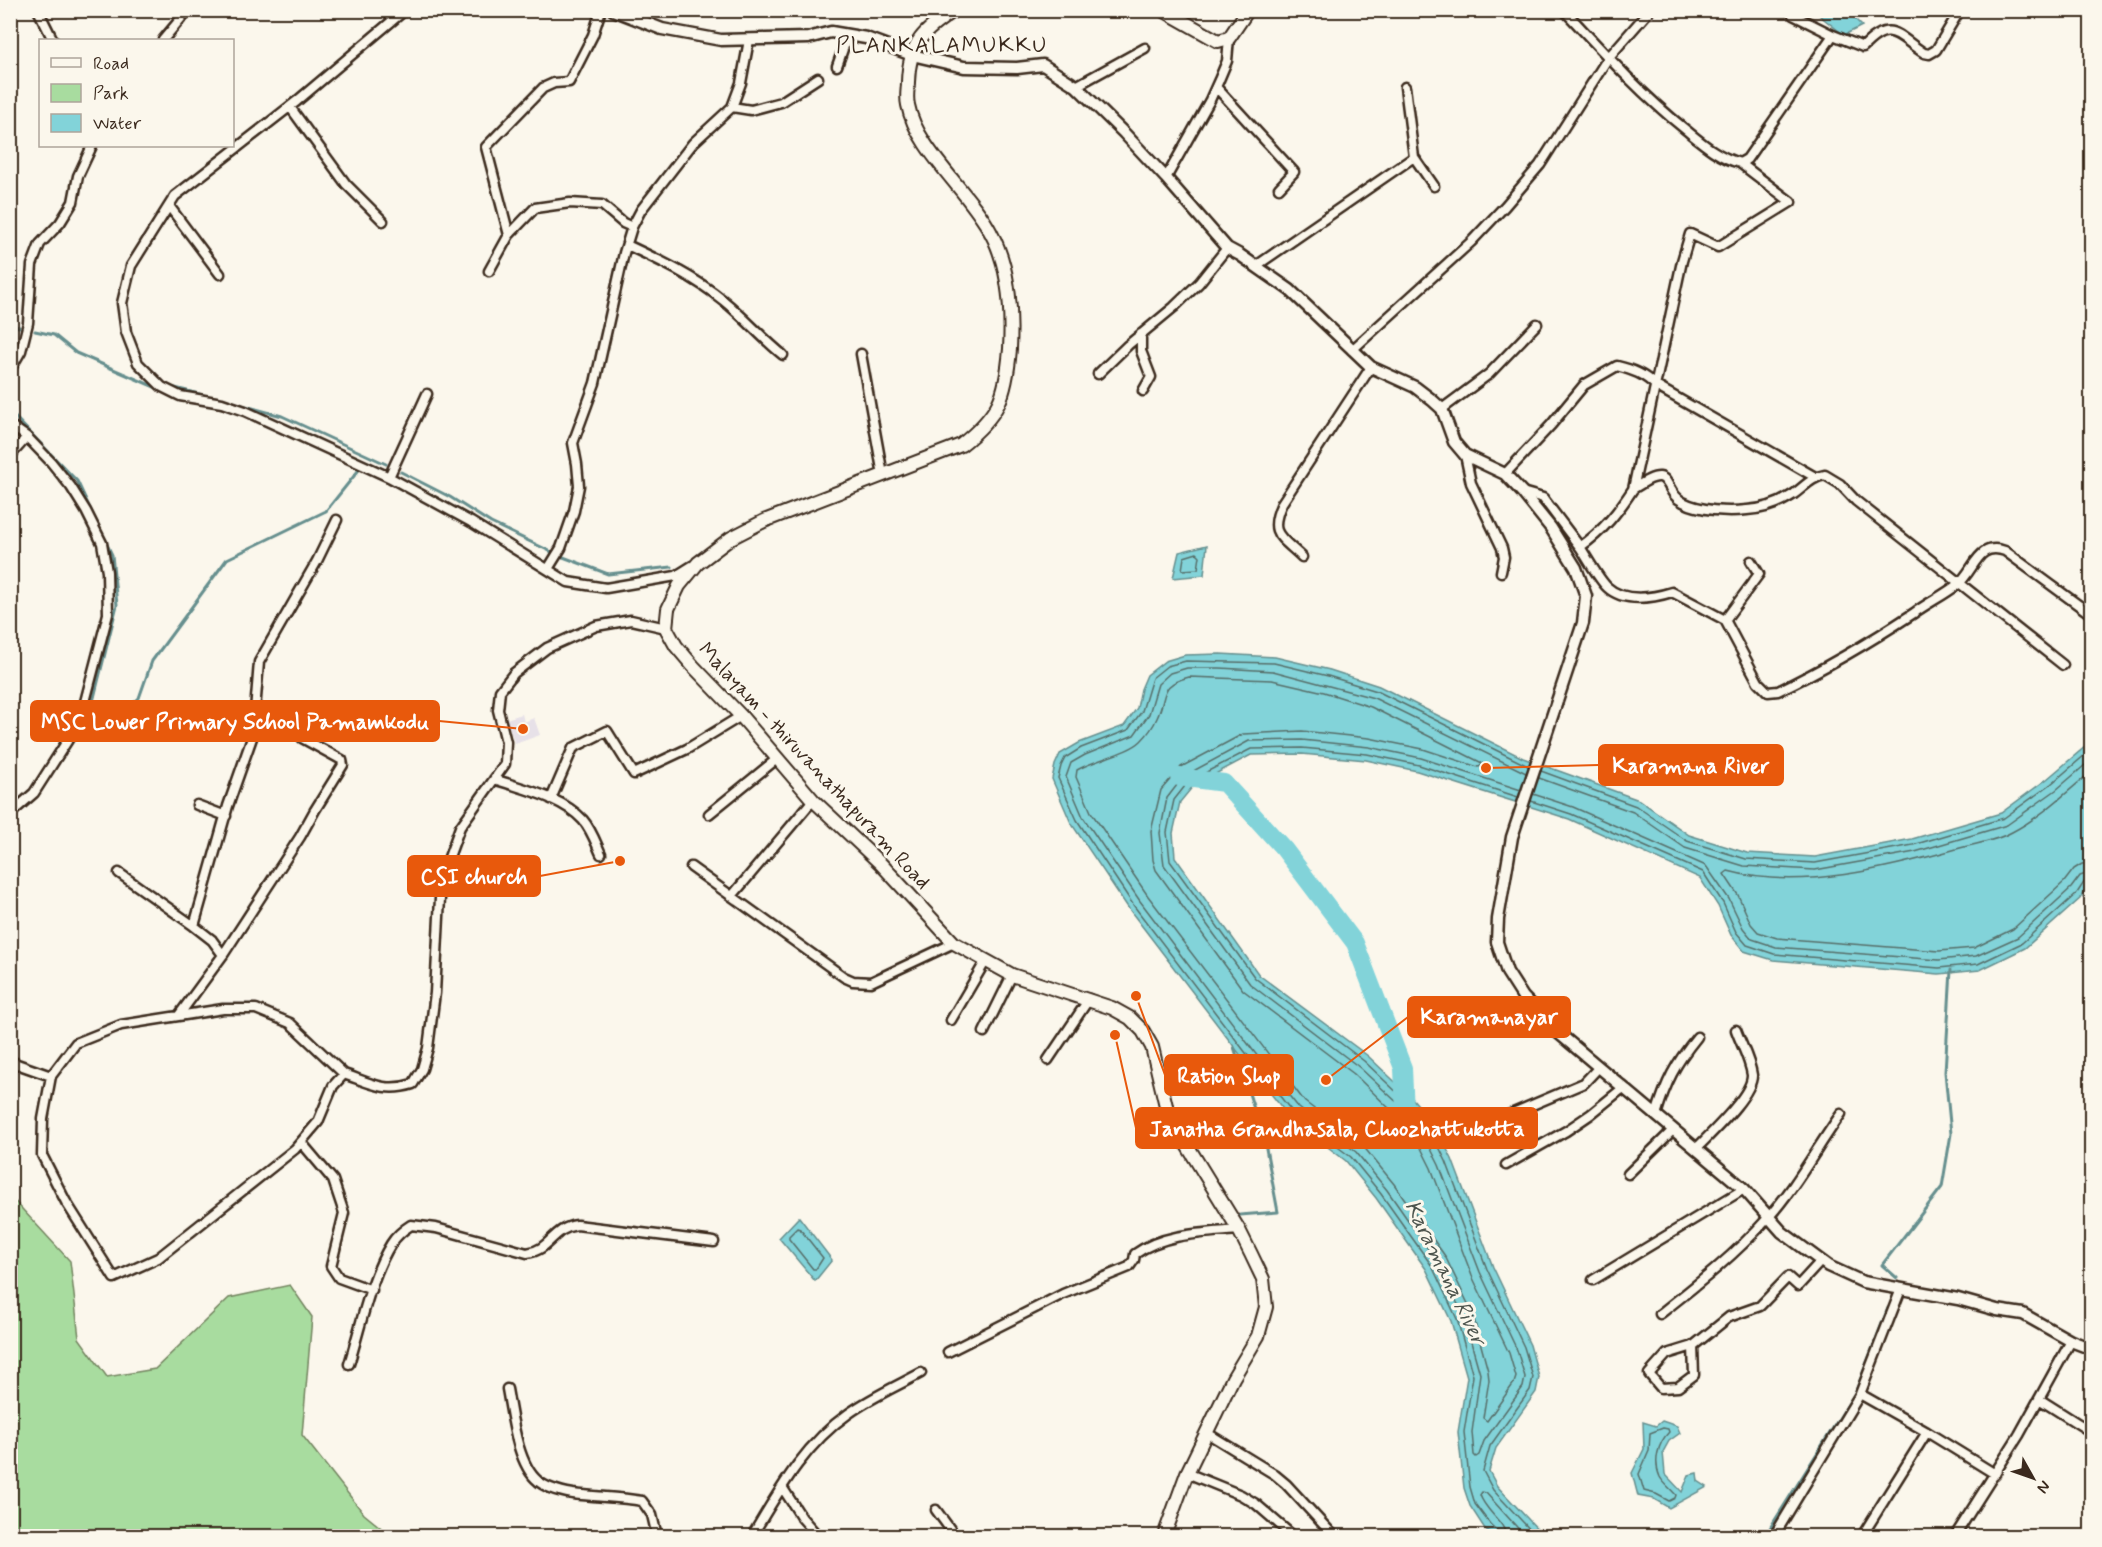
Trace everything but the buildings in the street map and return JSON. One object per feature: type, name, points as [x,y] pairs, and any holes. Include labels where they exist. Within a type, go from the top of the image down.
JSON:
[{"type":"main road","points":[[666,628],[668,609],[679,586],[698,563],[731,538],[764,521],[961,445],[983,428],[1005,389],[1010,346],[1010,302],[999,250],[991,232],[924,142],[914,125],[907,104],[908,72],[919,38],[932,25],[955,10]]},
{"type":"main road","points":[[1163,10],[1218,41],[1229,38],[1248,10]]},
{"type":"main road","name":"Malayam - thiruvanathapuram Road","points":[[666,628],[676,646],[741,716],[813,800],[880,864],[954,943],[1012,975],[1112,1008],[1130,1018],[1143,1031],[1152,1047],[1166,1106],[1182,1137],[1239,1230],[1263,1279],[1266,1307],[1258,1336],[1233,1378],[1188,1473],[1164,1536]]},
{"type":"street","points":[[38,10],[52,39]]},
{"type":"street","points":[[164,39],[188,10]]},
{"type":"street","points":[[405,10],[290,107],[175,196],[131,266],[122,303],[126,332],[138,363],[162,387],[180,396],[222,403],[245,411],[389,477],[471,522],[568,582],[606,588],[676,576],[698,563]]},
{"type":"street","points":[[509,235],[486,147],[543,88],[554,83],[568,82],[593,35],[601,10]]},
{"type":"street","points":[[613,10],[662,29],[721,40],[808,38],[831,32],[866,38],[912,55],[964,67],[1017,68],[1043,65],[1076,86],[1167,178],[1227,248],[1290,290],[1371,367],[1415,387],[1442,409],[1454,442],[1466,455],[1505,474],[1551,528],[1576,568],[1586,596],[1583,622],[1512,837],[1498,919],[1497,942],[1507,972],[1523,997],[1556,1031],[1744,1189],[1782,1232],[1821,1260],[1847,1276],[1863,1282],[2023,1314],[2071,1341],[2091,1349]]},
{"type":"street","points":[[1564,10],[1646,96],[1697,139],[1720,155],[1740,163],[1791,202],[1718,247],[1690,234],[1682,261],[1633,489],[1618,513],[1597,536],[1580,547]]},
{"type":"street","points":[[1352,350],[1472,242],[1505,206],[1540,165],[1608,57],[1650,10]]},
{"type":"street","points":[[1790,10],[1793,15],[1863,47],[1880,32],[1886,31],[1896,33],[1924,53],[1929,54],[1936,50],[1960,10]]},
{"type":"street","points":[[837,66],[848,35]]},
{"type":"street","points":[[1740,163],[1747,159],[1833,35]]},
{"type":"street","points":[[1167,178],[1216,87],[1227,61],[1229,38]]},
{"type":"street","points":[[548,569],[561,548],[574,511],[579,486],[578,464],[573,443],[595,383],[632,227],[641,210],[693,143],[732,107],[741,83],[749,40]]},
{"type":"street","points":[[1076,86],[1145,48]]},
{"type":"street","points":[[732,107],[751,110],[781,102],[818,78]]},
{"type":"street","points":[[1216,87],[1294,172],[1279,188]]},
{"type":"street","points":[[1405,87],[1414,157],[1434,186]]},
{"type":"street","points":[[290,107],[346,184],[383,221]]},
{"type":"street","points":[[10,370],[21,351],[28,323],[32,265],[40,244],[60,223],[73,202],[78,176],[92,147]]},
{"type":"street","points":[[1256,266],[1414,157]]},
{"type":"street","points":[[489,271],[509,235],[536,208],[570,203],[602,205],[632,227]]},
{"type":"street","points":[[168,206],[220,274]]},
{"type":"street","points":[[627,245],[668,264],[693,279],[724,301],[783,355]]},
{"type":"street","points":[[1098,374],[1199,284],[1227,248]]},
{"type":"street","points":[[1442,409],[1489,374],[1537,324]]},
{"type":"street","points":[[1142,334],[1141,351],[1151,377],[1143,391]]},
{"type":"street","points":[[861,354],[883,475]]},
{"type":"street","points":[[1505,474],[1551,425],[1584,385],[1617,366],[1646,377],[1656,386],[1815,477]]},
{"type":"street","points":[[1302,556],[1277,532],[1274,520],[1282,503],[1371,367]]},
{"type":"street","points":[[389,477],[427,394]]},
{"type":"street","points":[[10,425],[27,437],[71,487],[102,543],[108,572],[108,614],[80,721],[34,793],[10,814]]},
{"type":"street","points":[[10,456],[27,437]]},
{"type":"street","points":[[1466,455],[1471,483],[1502,548],[1504,558],[1501,572]]},
{"type":"street","points":[[1633,489],[1646,480],[1660,478],[1666,480],[1678,500],[1686,504],[1716,510],[1744,511],[1765,509],[1782,502],[1815,477],[1825,474],[1959,584],[2063,665]]},
{"type":"street","points":[[1522,492],[1543,498],[1607,587],[1621,595],[1652,598],[1672,592],[1725,620],[1758,682],[1768,692],[1778,691],[1855,651],[1959,584],[1980,555],[1995,548],[2005,551],[2091,615]]},
{"type":"street","points":[[194,926],[226,816],[253,735],[260,662],[317,561],[337,520]]},
{"type":"street","points":[[1725,620],[1759,574],[1752,561]]},
{"type":"street","points":[[344,1074],[333,1086],[318,1122],[295,1149],[158,1258],[114,1278],[66,1202],[42,1155],[44,1119],[51,1076],[76,1043],[121,1024],[223,1009],[256,1009],[290,1023],[344,1074],[375,1085],[396,1089],[413,1084],[422,1069],[428,1048],[435,993],[441,879],[460,827],[505,764],[506,742],[498,710],[500,691],[514,673],[547,648],[596,627],[631,620],[666,628]]},
{"type":"street","points":[[551,799],[573,748],[608,731],[634,774],[687,749],[741,716]]},
{"type":"street","points":[[180,1015],[224,955],[343,765],[342,760],[302,738]]},
{"type":"street","points":[[709,814],[778,758]]},
{"type":"street","points":[[494,779],[551,799],[571,810],[584,821],[601,854]]},
{"type":"street","points":[[732,896],[813,800]]},
{"type":"street","points":[[197,805],[226,816]]},
{"type":"street","points":[[691,867],[844,977],[853,981],[871,982],[954,943]]},
{"type":"street","points":[[119,873],[212,940],[224,955]]},
{"type":"street","points":[[951,1020],[985,962]]},
{"type":"street","points":[[984,1032],[1012,975]]},
{"type":"street","points":[[1048,1060],[1089,999]]},
{"type":"street","points":[[1696,1149],[1731,1111],[1750,1085],[1752,1076],[1749,1063],[1736,1030]]},
{"type":"street","points":[[1656,1115],[1665,1086],[1678,1061],[1697,1037]]},
{"type":"street","points":[[10,1060],[51,1076]]},
{"type":"street","points":[[1492,1122],[1584,1083],[1599,1067]]},
{"type":"street","points":[[1506,1165],[1566,1131],[1623,1088]]},
{"type":"street","points":[[1660,1314],[1711,1274],[1768,1218],[1797,1181],[1841,1114]]},
{"type":"street","points":[[1628,1174],[1673,1131]]},
{"type":"street","points":[[301,1142],[333,1180],[344,1213],[331,1266],[339,1278],[372,1290]]},
{"type":"street","points":[[1593,1280],[1744,1189]]},
{"type":"street","points":[[349,1364],[377,1273],[391,1244],[411,1225],[436,1228],[527,1253],[538,1252],[566,1227],[577,1226],[714,1242]]},
{"type":"street","points":[[948,1352],[1063,1294],[1129,1267],[1135,1254],[1142,1248],[1191,1234],[1239,1230]]},
{"type":"street","points":[[1693,1346],[1694,1375],[1678,1387],[1660,1388],[1649,1374],[1667,1354],[1693,1346],[1729,1317],[1760,1306],[1788,1277],[1798,1286],[1821,1260]]},
{"type":"street","points":[[1774,1536],[1860,1394],[1901,1288]]},
{"type":"street","points":[[1955,1536],[1995,1474],[2071,1341]]},
{"type":"street","points":[[752,1536],[798,1462],[815,1442],[848,1413],[921,1373]]},
{"type":"street","points":[[507,1389],[517,1442],[528,1467],[538,1481],[573,1494],[642,1501],[652,1515],[657,1536]]},
{"type":"street","points":[[1860,1394],[1928,1432],[1995,1474]]},
{"type":"street","points":[[2039,1399],[2085,1428]]},
{"type":"street","points":[[1862,1536],[1928,1432]]},
{"type":"street","points":[[1207,1433],[1274,1474],[1334,1536]]},
{"type":"street","points":[[1188,1473],[1241,1495],[1256,1504],[1293,1536]]},
{"type":"street","points":[[782,1487],[802,1518],[818,1536]]},
{"type":"street","points":[[936,1510],[950,1529],[950,1536]]},
{"type":"shaded area","points":[[522,714],[524,722],[534,718],[540,735],[515,744],[506,719]]},
{"type":"green space","points":[[11,1197],[70,1261],[79,1338],[107,1377],[155,1369],[229,1298],[290,1285],[312,1317],[302,1435],[364,1514],[391,1536],[11,1536]]},
{"type":"water","points":[[1814,11],[1847,11],[1862,26],[1844,35]]},
{"type":"water","points":[[1207,545],[1204,575],[1173,578],[1179,552]]},
{"type":"water","points":[[1185,655],[1275,657],[1330,670],[1379,686],[1523,758],[1639,800],[1689,835],[1747,853],[1815,857],[1912,839],[2001,813],[2047,779],[2086,746],[2091,739],[2091,882],[2082,897],[2025,948],[1980,970],[1939,974],[1773,960],[1744,951],[1731,935],[1718,906],[1700,878],[1569,819],[1417,771],[1366,760],[1302,754],[1251,755],[1194,785],[1180,802],[1173,833],[1175,857],[1259,975],[1368,1056],[1412,1098],[1434,1124],[1452,1159],[1493,1267],[1530,1345],[1539,1377],[1536,1392],[1496,1448],[1489,1471],[1497,1486],[1544,1536],[1496,1536],[1485,1529],[1470,1506],[1464,1488],[1458,1432],[1467,1377],[1451,1321],[1426,1269],[1376,1198],[1346,1161],[1290,1118],[1245,1061],[1129,909],[1071,823],[1052,779],[1060,754],[1079,743],[1124,726],[1137,708],[1147,675],[1165,661]]},
{"type":"water","points":[[799,1217],[832,1260],[815,1281],[779,1238]]},
{"type":"water","points":[[1662,1421],[1677,1426],[1680,1433],[1669,1441],[1663,1452],[1665,1474],[1682,1492],[1689,1475],[1697,1473],[1698,1481],[1707,1487],[1669,1508],[1654,1499],[1638,1496],[1632,1473],[1644,1449],[1643,1422],[1656,1426]]},
{"type":"waterway","points":[[10,325],[19,327]]},
{"type":"waterway","points":[[35,331],[54,335],[76,353],[157,388]]},
{"type":"waterway","points":[[171,387],[211,397]]},
{"type":"waterway","points":[[238,404],[282,416],[386,464]]},
{"type":"waterway","points":[[10,412],[77,481],[112,555],[117,605],[89,718],[111,724],[139,698],[152,661],[227,559],[326,511],[362,466]]},
{"type":"waterway","points":[[401,472],[450,497],[491,523],[558,555],[608,574],[672,567]]},
{"type":"waterway","points":[[1179,777],[1224,783],[1284,849],[1355,943],[1403,1068],[1405,1113]]},
{"type":"waterway","points":[[1897,1278],[1882,1265],[1942,1187],[1951,1134],[1945,1072],[1951,970]]},
{"type":"waterway","points":[[1234,1047],[1265,1143],[1278,1212],[1240,1215]]},
{"type":"waterway","points":[[1765,1536],[1855,1393],[1888,1308]]},
{"type":"place","name":"MSC Lower Primary School Pamamkodu","points":[[523,729]]},
{"type":"place","name":"Karamana River","points":[[1486,768]]},
{"type":"place","name":"CSI church","points":[[620,861]]},
{"type":"place","name":"Ration Shop","points":[[1136,996]]},
{"type":"place","name":"Janatha Grandhasala, Choozhattukotta","points":[[1115,1035]]},
{"type":"place","name":"Karamanayar","points":[[1326,1080]]},
{"type":"district","name":"PLANKALAMUKKU","points":[[942,46]]}]
